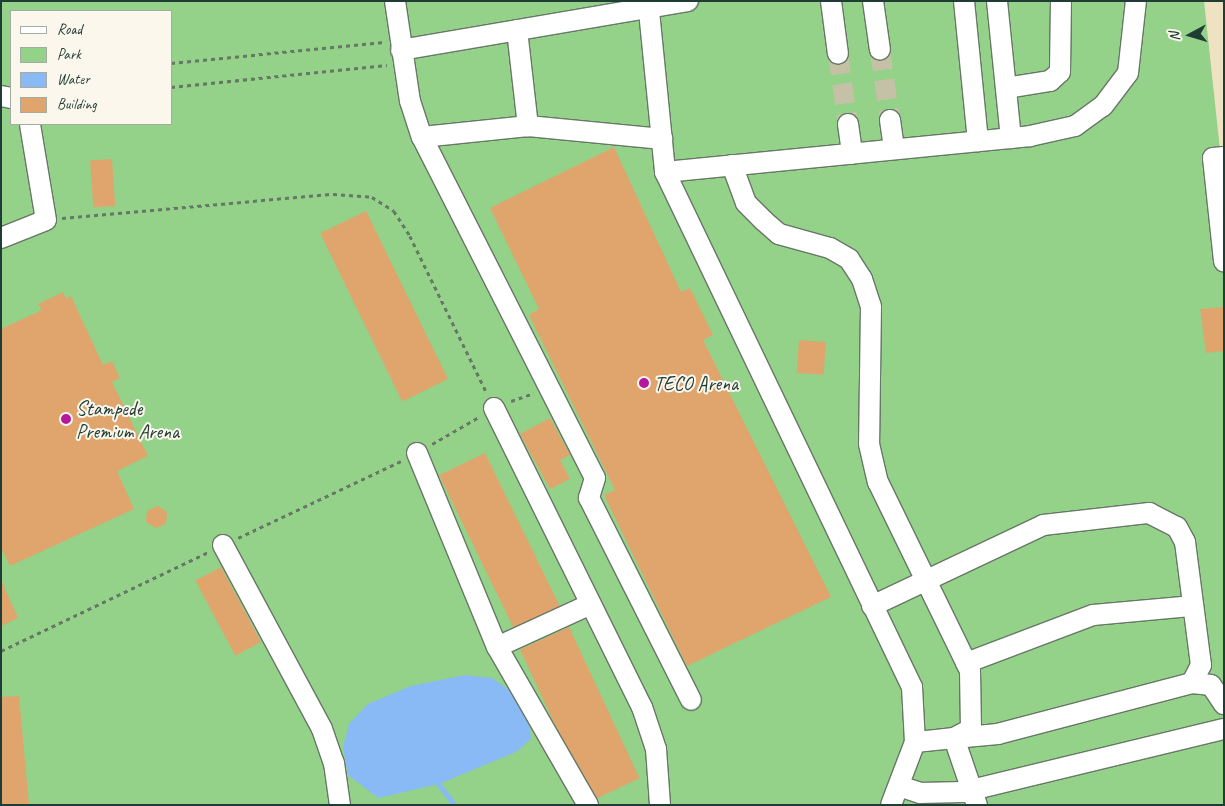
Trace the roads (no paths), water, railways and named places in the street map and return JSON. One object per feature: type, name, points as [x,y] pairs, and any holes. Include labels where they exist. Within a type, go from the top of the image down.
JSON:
[{"type":"lane","points":[[395,1],[401,51],[422,137],[595,478],[589,498],[691,700]]},
{"type":"lane","points":[[401,51],[648,4],[688,1]]},
{"type":"lane","points":[[830,1],[838,54]]},
{"type":"lane","points":[[873,1],[880,50]]},
{"type":"lane","points":[[964,1],[978,141]]},
{"type":"lane","points":[[997,1],[1011,138]]},
{"type":"lane","points":[[1006,88],[1050,81],[1060,72],[1061,1]]},
{"type":"lane","points":[[665,172],[1011,138],[1075,126],[1103,106],[1128,73],[1136,1]]},
{"type":"lane","points":[[648,4],[665,172],[912,687],[915,742],[902,787],[891,805]]},
{"type":"lane","points":[[517,30],[528,126]]},
{"type":"lane","points":[[890,120],[894,149]]},
{"type":"lane","points":[[848,124],[852,154]]},
{"type":"lane","points":[[1,238],[46,220],[30,125]]},
{"type":"lane","points":[[422,137],[528,126],[662,139]]},
{"type":"lane","points":[[1224,157],[1213,158],[1224,261]]},
{"type":"lane","points":[[732,165],[746,203],[764,221],[779,234],[842,255],[862,279],[871,306],[873,336],[869,444],[878,482],[966,663],[974,709],[971,729],[954,738]]},
{"type":"lane","points":[[494,408],[642,706],[656,748],[660,805]]},
{"type":"lane","points":[[417,453],[497,647],[588,805]]},
{"type":"lane","points":[[872,606],[1043,525],[1149,513],[1177,527],[1185,542],[1191,606],[1201,665],[1192,683]]},
{"type":"lane","points":[[223,545],[322,730],[334,763],[340,805]]},
{"type":"lane","points":[[497,647],[591,604]]},
{"type":"lane","points":[[966,663],[1093,615],[1191,606]]},
{"type":"lane","points":[[915,742],[998,734],[1192,683],[1212,684],[1224,704]]},
{"type":"lane","points":[[902,787],[920,793],[974,797],[1224,729]]},
{"type":"lane","points":[[954,738],[974,797]]},
{"type":"water","points":[[465,675],[492,678],[508,689],[529,719],[531,739],[516,752],[439,784],[378,798],[348,775],[343,747],[349,724],[368,704],[411,686]]},
{"type":"waterway","points":[[439,784],[455,805]]},
{"type":"tunnel","points":[[880,50],[890,120]]},
{"type":"tunnel","points":[[838,54],[848,124]]},
{"type":"place","name":"TECO Arena","points":[[644,383]]},
{"type":"place","name":"Stampede Premium Arena","points":[[66,419]]}]
